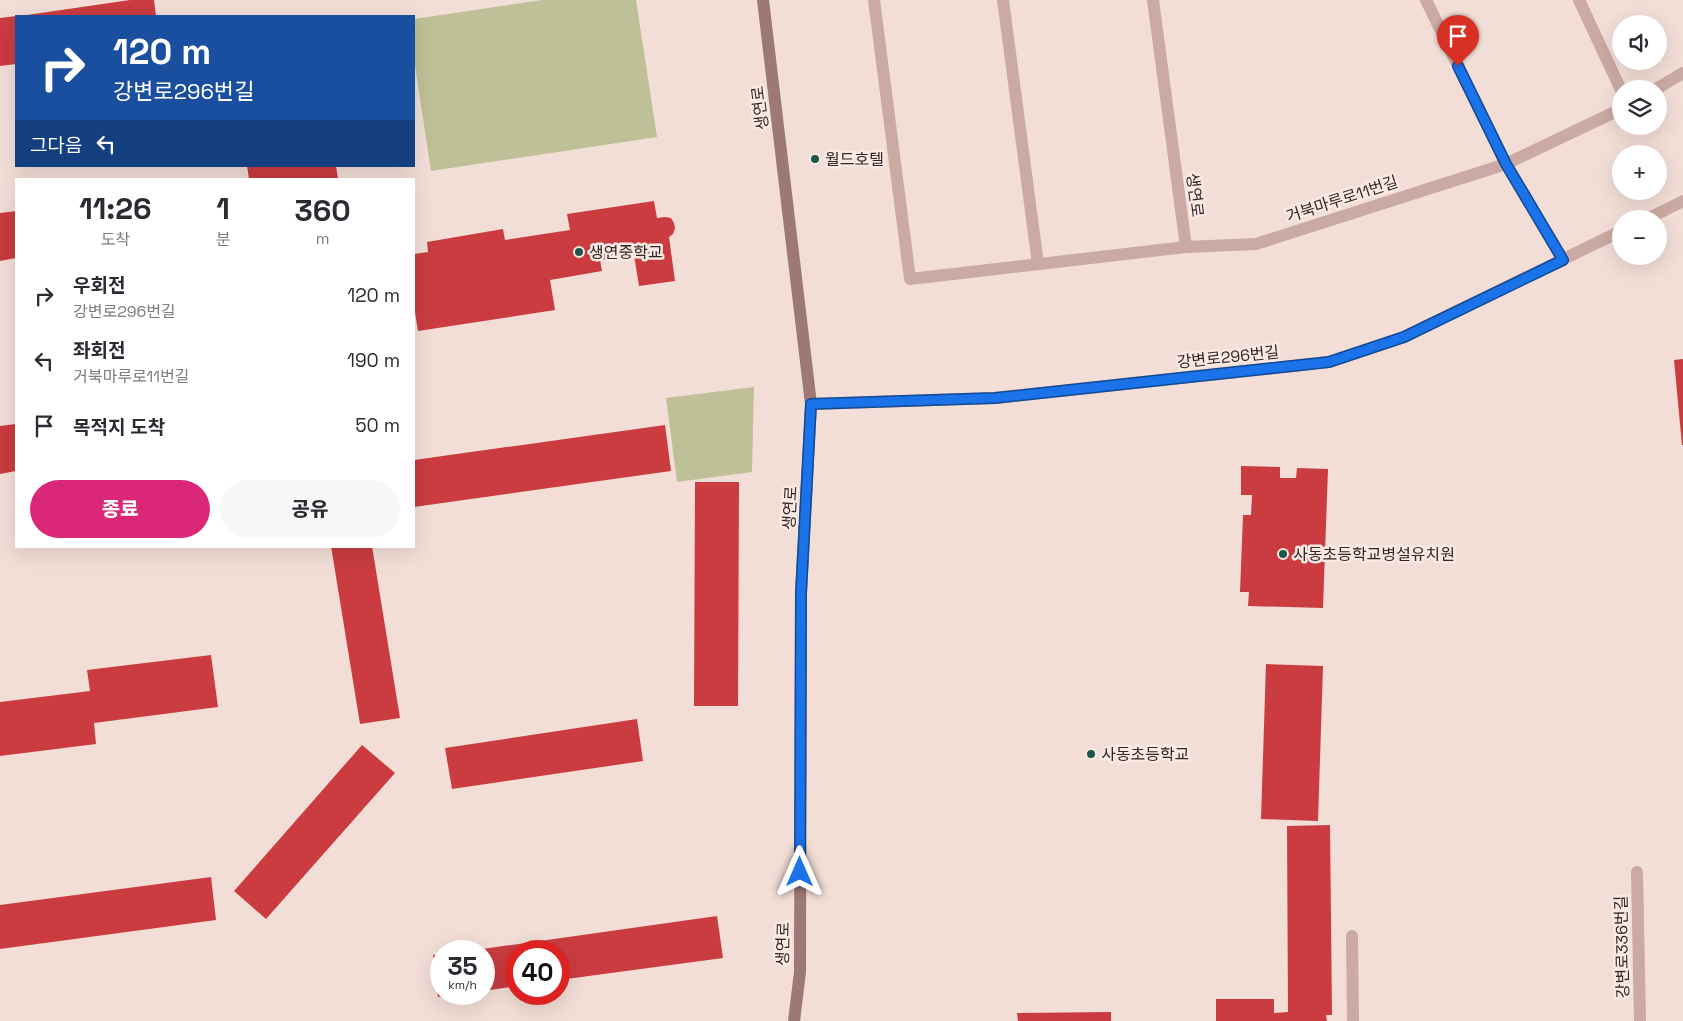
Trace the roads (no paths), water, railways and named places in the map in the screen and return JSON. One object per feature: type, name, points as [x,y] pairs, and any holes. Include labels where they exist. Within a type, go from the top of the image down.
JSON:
[{"type":"street","name":"생연로","points":[[763,0],[811,404],[801,593],[800,972],[794,1021]]},
{"type":"street","points":[[874,0],[910,279],[1186,247]]},
{"type":"street","points":[[1003,0],[1038,264]]},
{"type":"street","name":"생연로","points":[[1153,0],[1186,247]]},
{"type":"street","points":[[1426,0],[1506,164],[1563,260]]},
{"type":"street","points":[[1579,0],[1616,80]]},
{"type":"street","points":[[1667,82],[1683,73]]},
{"type":"street","name":"거북마루로11번길","points":[[1186,247],[1256,244],[1506,164],[1612,113]]},
{"type":"street","points":[[1665,210],[1683,201]]},
{"type":"street","name":"강변로296번길","points":[[811,404],[995,398],[1329,362],[1404,337],[1612,236]]},
{"type":"street","name":"강변로336번길","points":[[1637,872],[1640,1021]]},
{"type":"street","points":[[1352,936],[1353,1021]]},
{"type":"place","name":"월드호텔","points":[[815,159]]},
{"type":"place","name":"생연중학교","points":[[579,252]]},
{"type":"place","name":"사동초등학교병설유치원","points":[[1283,554]]},
{"type":"place","name":"사동초등학교","points":[[1091,754]]}]
